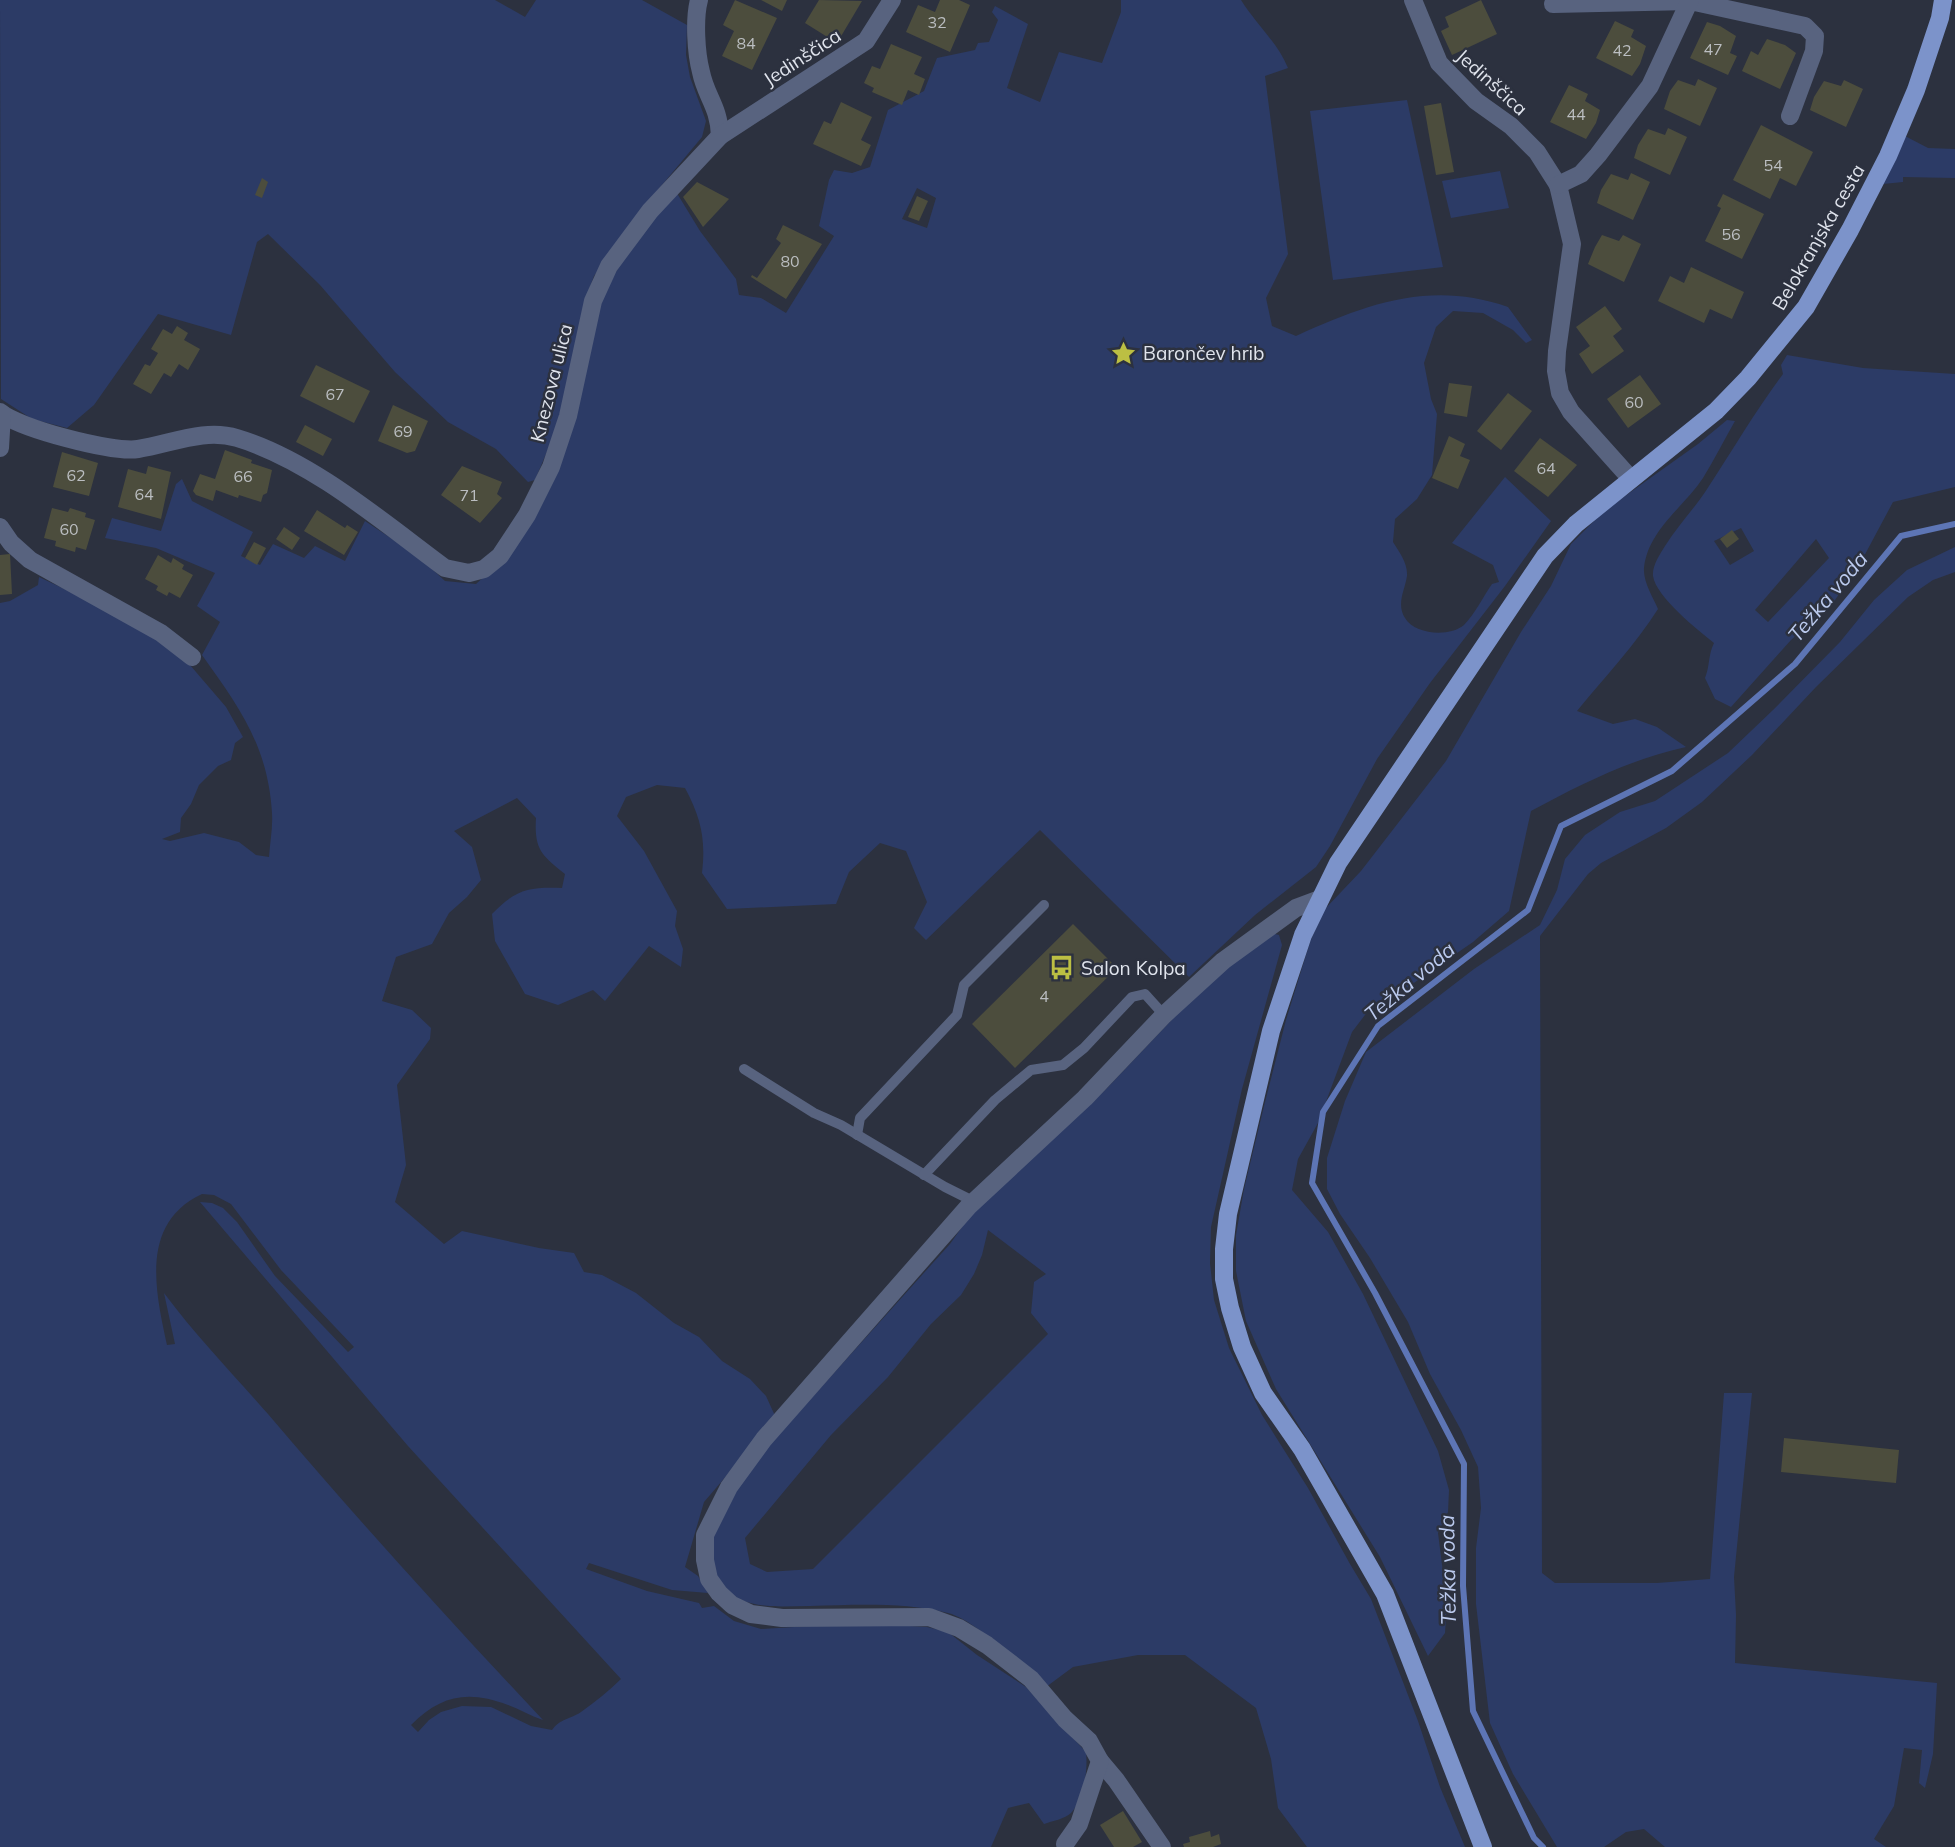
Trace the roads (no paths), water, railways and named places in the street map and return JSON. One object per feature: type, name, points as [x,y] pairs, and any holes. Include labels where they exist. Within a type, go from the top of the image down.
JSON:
[{"type":"main road","name":"Belokranjska cesta","points":[[1483,1847],[1385,1594],[1302,1449],[1263,1393],[1242,1347],[1230,1308],[1224,1279],[1228,1214],[1271,1031],[1303,935],[1338,863],[1545,556],[1576,524],[1716,411],[1748,378],[1806,307],[1888,156],[1916,90],[1940,18],[1943,0]]},
{"type":"street","points":[[699,0],[696,13],[701,73],[719,117],[720,136]]},
{"type":"street","name":"Jedinščica","points":[[720,136],[866,41],[892,0]]},
{"type":"street","name":"Jedinščica","points":[[1413,0],[1439,63],[1476,101],[1511,126],[1537,152],[1558,185],[1572,244],[1557,351],[1556,372],[1560,393],[1571,412],[1631,479]]},
{"type":"street","points":[[1558,185],[1581,174],[1650,86],[1690,1]]},
{"type":"street","points":[[1553,4],[1690,1],[1805,26],[1815,36],[1814,51],[1790,116]]},
{"type":"street","name":"Knezova ulica","points":[[0,448],[1,413],[27,424],[111,449],[136,449],[213,434],[236,437],[271,450],[311,472],[445,568],[469,573],[484,569],[500,556],[527,515],[551,467],[568,416],[593,301],[609,266],[650,211],[720,136]]},
{"type":"street","points":[[0,527],[11,543],[30,560],[161,633],[192,657]]},
{"type":"street","points":[[1162,1847],[1116,1780],[1100,1762],[1089,1741],[1065,1719],[1031,1679],[987,1645],[959,1628],[929,1617],[782,1618],[751,1614],[732,1605],[719,1593],[709,1578],[705,1560],[705,1535],[729,1487],[764,1439],[975,1202],[1085,1098],[1164,1015],[1223,961],[1296,908],[1320,899]]},
{"type":"street","points":[[1065,1844],[1079,1824],[1100,1762]]},
{"type":"lane","points":[[857,1135],[860,1118],[957,1015],[964,985],[1044,905]]},
{"type":"lane","points":[[924,1175],[995,1100],[1031,1070],[1063,1065],[1084,1048],[1132,998],[1145,994],[1164,1015]]},
{"type":"lane","points":[[744,1069],[814,1112],[975,1202]]},
{"type":"waterway","name":"Težka voda","points":[[1543,1847],[1534,1838],[1473,1711],[1463,1586],[1464,1464],[1375,1293],[1312,1183],[1323,1112],[1378,1026],[1528,910],[1561,826],[1672,771],[1795,664],[1901,536],[1955,524]]},
{"type":"place","name":"Barončev hrib","points":[[1123,353]]},
{"type":"place","name":"Salon Kolpa","points":[[1061,968]]}]
